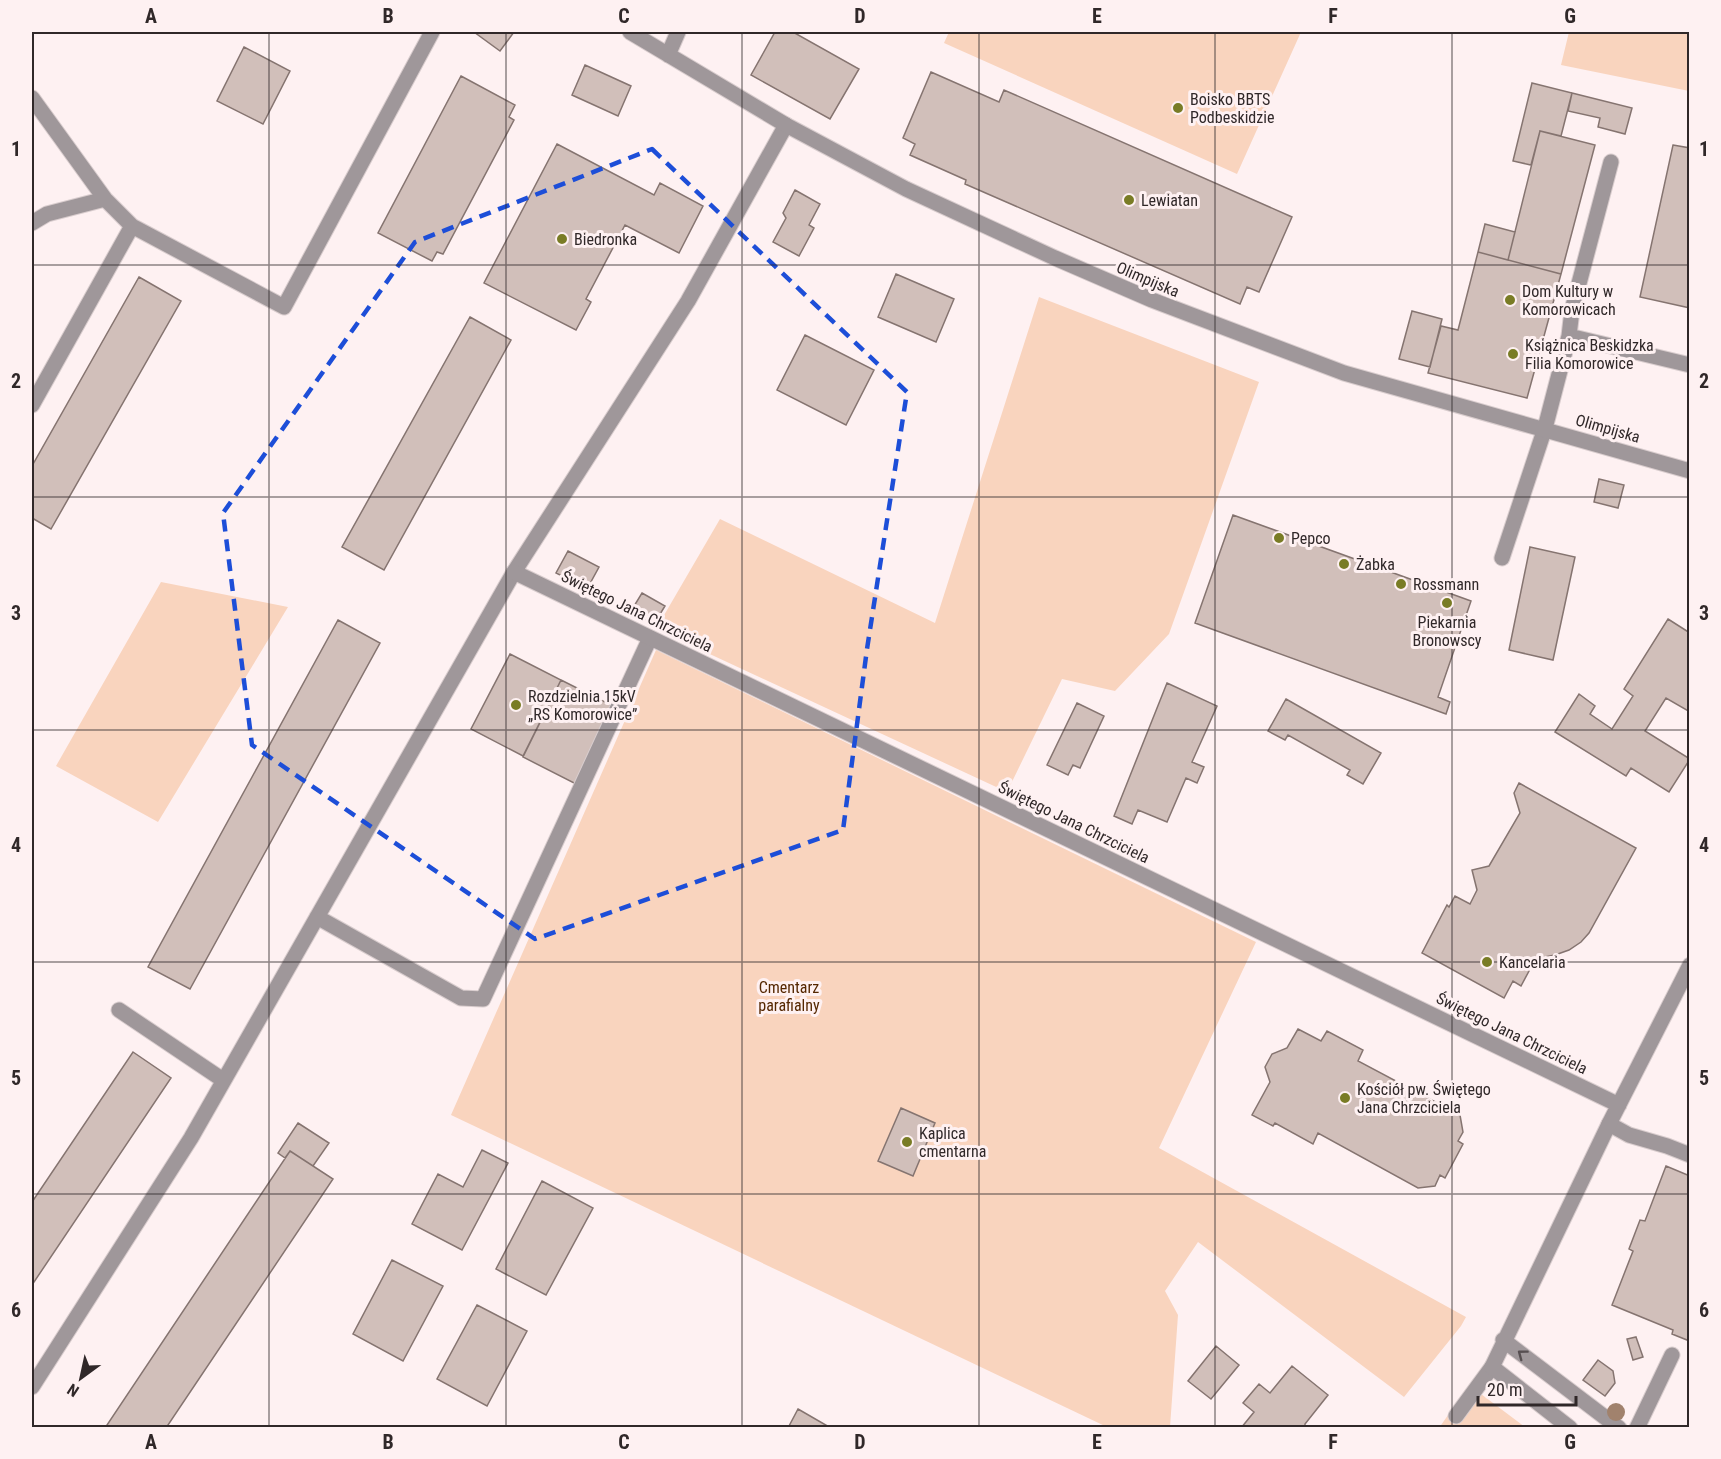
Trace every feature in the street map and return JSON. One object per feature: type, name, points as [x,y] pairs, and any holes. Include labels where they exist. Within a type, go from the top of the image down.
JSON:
[{"type":"street","points":[[32,98],[105,200],[132,226],[284,307],[432,32]]},
{"type":"street","name":"Olimpijska","points":[[630,32],[786,125],[934,203],[1152,300],[1344,373],[1506,420],[1545,428],[1689,471]]},
{"type":"street","points":[[668,55],[678,32]]},
{"type":"street","points":[[32,1387],[191,1137],[514,572],[688,301],[786,125]]},
{"type":"street","points":[[1502,558],[1545,428],[1569,336],[1572,310],[1611,162]]},
{"type":"street","points":[[32,223],[47,214],[105,200]]},
{"type":"street","points":[[32,405],[132,226]]},
{"type":"street","points":[[1569,336],[1689,365]]},
{"type":"street","name":"Świętego Jana Chrzciciela","points":[[514,572],[1619,1105]]},
{"type":"street","points":[[317,917],[461,998],[483,999],[650,638]]},
{"type":"street","points":[[1456,1416],[1491,1367],[1689,965]]},
{"type":"street","points":[[119,1010],[223,1080]]},
{"type":"street","points":[[1609,1124],[1629,1135],[1689,1155]]},
{"type":"street","points":[[1503,1340],[1619,1428]]},
{"type":"street","points":[[1637,1428],[1672,1354]]},
{"type":"street","points":[[1491,1367],[1570,1428]]},
{"type":"highlighted area","points":[[652,149],[907,392],[867,649],[843,830],[535,939],[252,745],[223,513],[415,242]]},
{"type":"green space","name":"Boisko BBTS Podbeskidzie","points":[[949,32],[1301,32],[1237,174],[944,43]]},
{"type":"green space","points":[[1569,32],[1689,32],[1689,91],[1561,65]]},
{"type":"green space","points":[[1039,297],[1259,382],[1169,634],[1115,691],[1062,679],[1007,792],[656,629],[720,519],[935,623]]},
{"type":"green space","points":[[161,582],[288,607],[158,822],[56,766]]},
{"type":"green space","name":"Cmentarz parafialny","points":[[656,650],[1256,942],[1159,1148],[1466,1317],[1404,1397],[1198,1242],[1165,1291],[1178,1315],[1170,1427],[1107,1427],[451,1115]]},
{"type":"green space","points":[[1469,1385],[1525,1427],[1439,1428]]},
{"type":"building","points":[[474,32],[514,32],[500,51]]},
{"type":"building","points":[[775,32],[793,32],[859,69],[830,119],[751,75]]},
{"type":"building","points":[[244,47],[290,71],[263,124],[217,101]]},
{"type":"building","points":[[585,65],[631,86],[618,116],[572,95]]},
{"type":"building","name":"Lewiatan","points":[[931,72],[999,102],[1004,90],[1292,217],[1259,292],[1247,287],[1240,304],[965,184],[966,180],[910,155],[915,144],[903,138]]},
{"type":"building","points":[[461,76],[515,105],[509,117],[514,120],[443,254],[437,252],[432,261],[378,233]]},
{"type":"building","points":[[1532,83],[1572,93],[1561,136],[1540,131],[1531,165],[1513,161]]},
{"type":"building","points":[[1572,93],[1632,108],[1625,134],[1598,127],[1600,118],[1568,111]]},
{"type":"building","points":[[1540,131],[1595,145],[1561,274],[1508,260]]},
{"type":"building","name":"Biedronka","points":[[557,144],[654,195],[660,183],[703,206],[679,253],[625,225],[586,299],[591,302],[576,330],[484,283]]},
{"type":"building","points":[[1673,145],[1690,148],[1690,308],[1640,297]]},
{"type":"building","points":[[795,190],[820,204],[809,225],[814,228],[799,256],[773,242],[786,218],[783,213]]},
{"type":"building","points":[[1485,224],[1515,232],[1508,260],[1478,252]]},
{"type":"building","name":"Dom Kultury w Komorowicach","points":[[1478,252],[1561,274],[1527,398],[1428,373],[1441,326],[1458,330]]},
{"type":"building","points":[[896,274],[954,299],[936,342],[878,317]]},
{"type":"building","points":[[139,277],[181,301],[51,529],[32,518],[32,466]]},
{"type":"building","points":[[1412,311],[1442,319],[1430,367],[1399,359]]},
{"type":"building","points":[[470,317],[511,340],[384,570],[342,547]]},
{"type":"building","points":[[805,335],[874,370],[846,425],[777,390]]},
{"type":"building","points":[[1599,479],[1624,485],[1618,508],[1594,502]]},
{"type":"building","points":[[1233,515],[1471,601],[1438,697],[1450,702],[1446,714],[1195,623]]},
{"type":"building","points":[[1530,547],[1575,557],[1553,660],[1509,650]]},
{"type":"building","points":[[568,551],[599,567],[587,589],[556,573]]},
{"type":"building","points":[[642,593],[665,606],[654,624],[631,611]]},
{"type":"building","points":[[1668,619],[1690,633],[1690,712],[1666,698],[1645,731],[1690,759],[1669,792],[1631,768],[1626,776],[1555,732],[1579,694],[1595,706],[1590,714],[1612,729],[1633,696],[1624,689]]},
{"type":"building","points":[[338,620],[380,643],[190,989],[148,967]]},
{"type":"building","name":"Rozdzielnia 15kV „RS Komorowice”","points":[[510,654],[561,680],[523,756],[471,729]]},
{"type":"building","points":[[561,680],[615,707],[576,784],[523,757]]},
{"type":"building","points":[[1167,683],[1217,706],[1192,762],[1204,767],[1197,783],[1186,778],[1167,822],[1138,810],[1132,824],[1114,816]]},
{"type":"building","points":[[1286,699],[1381,753],[1363,784],[1347,775],[1350,770],[1288,735],[1285,740],[1268,731]]},
{"type":"building","points":[[1077,703],[1104,716],[1080,768],[1073,765],[1068,775],[1047,765]]},
{"type":"building","points":[[1519,783],[1636,848],[1589,933],[1569,950],[1524,961],[1521,966],[1529,971],[1521,986],[1513,981],[1504,998],[1422,953],[1447,905],[1449,907],[1455,896],[1470,904],[1477,890],[1472,870],[1489,866],[1520,813],[1514,793]]},
{"type":"building","name":"Kościół pw. Świętego Jana Chrzciciela","points":[[1298,1029],[1321,1041],[1327,1031],[1363,1050],[1358,1061],[1460,1115],[1463,1132],[1458,1141],[1463,1144],[1445,1178],[1440,1175],[1435,1186],[1418,1188],[1318,1133],[1313,1144],[1275,1123],[1273,1126],[1252,1115],[1270,1082],[1265,1067],[1272,1054],[1287,1048]]},
{"type":"building","points":[[133,1052],[171,1078],[32,1285],[32,1202]]},
{"type":"building","name":"Kaplica cmentarna","points":[[901,1108],[935,1123],[913,1176],[878,1161]]},
{"type":"building","points":[[298,1123],[329,1143],[313,1166],[290,1151],[285,1158],[278,1153]]},
{"type":"building","points":[[482,1150],[508,1163],[462,1250],[412,1224],[438,1174],[463,1187]]},
{"type":"building","points":[[290,1151],[333,1179],[166,1428],[105,1428]]},
{"type":"building","points":[[1666,1166],[1690,1176],[1690,1336],[1687,1340],[1672,1334],[1673,1330],[1612,1305],[1633,1251],[1629,1249],[1640,1220],[1645,1221]]},
{"type":"building","points":[[542,1181],[593,1208],[546,1295],[496,1269]]},
{"type":"building","points":[[392,1260],[443,1286],[403,1361],[353,1334]]},
{"type":"building","points":[[477,1305],[527,1331],[487,1406],[437,1379]]},
{"type":"building","points":[[1636,1337],[1643,1357],[1633,1360],[1627,1339]]},
{"type":"building","points":[[1216,1346],[1239,1365],[1211,1399],[1188,1381]]},
{"type":"building","points":[[1598,1360],[1613,1371],[1615,1383],[1605,1396],[1583,1380]]},
{"type":"building","points":[[1292,1366],[1328,1395],[1305,1427],[1241,1428],[1254,1412],[1243,1403],[1259,1384],[1270,1393]]},
{"type":"building","points":[[798,1409],[831,1428],[788,1428]]},
{"type":"place","name":"Boisko BBTS Podbeskidzie","points":[[1178,108]]},
{"type":"place","name":"Lewiatan","points":[[1129,200]]},
{"type":"place","name":"Biedronka","points":[[562,239]]},
{"type":"place","name":"Dom Kultury w Komorowicach","points":[[1510,300]]},
{"type":"place","name":"Książnica Beskidzka Filia Komorowice","points":[[1513,354]]},
{"type":"place","name":"Pepco","points":[[1279,538]]},
{"type":"place","name":"Żabka","points":[[1344,564]]},
{"type":"place","name":"Rossmann","points":[[1401,584]]},
{"type":"place","name":"Piekarnia Bronowscy","points":[[1447,603]]},
{"type":"place","name":"Rozdzielnia 15kV „RS Komorowice”","points":[[516,705]]},
{"type":"place","name":"Kancelaria","points":[[1487,962]]},
{"type":"place","name":"Kościół pw. Świętego Jana Chrzciciela","points":[[1345,1098]]},
{"type":"place","name":"Kaplica cmentarna","points":[[907,1142]]}]
